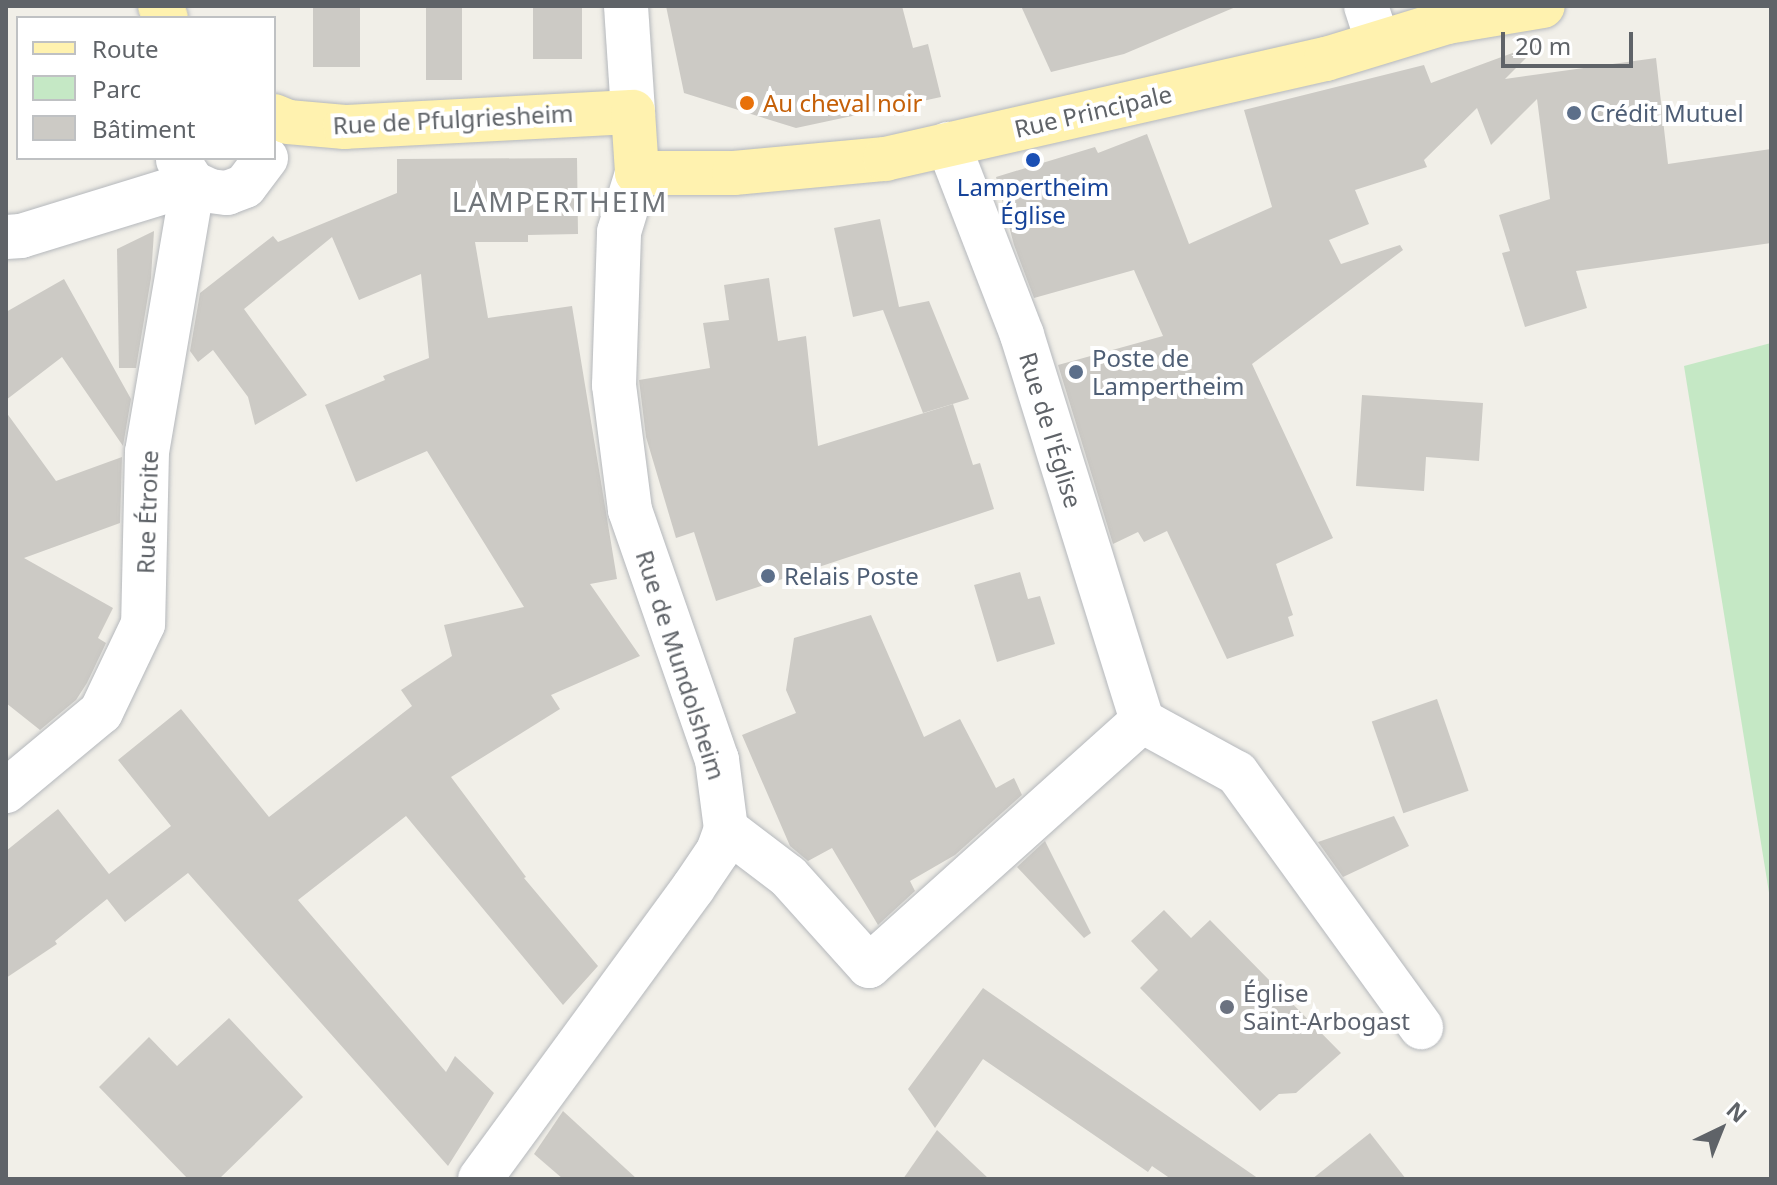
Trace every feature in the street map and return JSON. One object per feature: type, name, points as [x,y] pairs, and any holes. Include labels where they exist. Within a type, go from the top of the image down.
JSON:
[{"type":"main road","name":"Rue Principale","points":[[637,173],[734,173],[885,159],[1326,59],[1372,24],[1447,22],[1543,6]]},
{"type":"main road","name":"Rue de Pfulgriesheim","points":[[276,135],[345,127],[633,112]]},
{"type":"main road","points":[[633,112],[637,173]]},
{"type":"street","points":[[626,6],[633,112]]},
{"type":"street","name":"Rue de l'Église","points":[[948,144],[1022,335],[1142,721]]},
{"type":"street","points":[[11,244],[186,171],[210,191],[227,193],[245,186],[261,160]]},
{"type":"street","name":"Rue Étroite","points":[[6,791],[101,712],[143,624],[147,452],[186,171]]},
{"type":"street","name":"Rue de Mundolsheim","points":[[637,173],[619,232],[614,385],[628,494],[669,628],[717,760],[726,829]]},
{"type":"street","points":[[480,1179],[693,888],[718,851],[726,829],[788,876],[869,966],[1142,721],[1237,773],[1421,1027]]},
{"type":"green space","points":[[1771,343],[1771,905],[1684,366]]},
{"type":"building","points":[[313,6],[360,6],[360,67],[313,67]]},
{"type":"building","points":[[426,6],[462,6],[462,80],[426,80]]},
{"type":"building","points":[[533,6],[582,6],[582,59],[533,59]]},
{"type":"building","points":[[666,6],[902,6],[913,48],[928,44],[941,97],[796,128],[684,93]]},
{"type":"building","points":[[1021,6],[1238,6],[1124,54],[1051,72]]},
{"type":"building","points":[[1542,42],[1505,79],[1656,58],[1668,164],[1771,149],[1771,243],[1576,271],[1587,308],[1525,327],[1502,253],[1510,251],[1499,215],[1550,199],[1537,99],[1491,145],[1477,108],[1424,160],[1427,167],[1355,190],[1369,224],[1329,240],[1341,264],[1400,245],[1403,250],[1252,364],[1333,538],[1276,564],[1293,615],[1288,617],[1294,636],[1227,659],[1167,531],[1144,542],[1138,532],[1113,544],[1058,365],[1163,336],[1134,270],[1034,298],[1014,245],[996,177],[1095,147],[1098,153],[1147,134],[1189,244],[1272,207],[1244,110],[1424,65],[1431,83]]},
{"type":"building","points":[[577,158],[578,234],[528,235],[528,242],[475,242],[488,318],[572,306],[617,579],[590,584],[640,656],[551,695],[560,709],[451,777],[524,878],[598,966],[563,1005],[406,816],[298,900],[446,1072],[455,1056],[494,1093],[448,1166],[188,873],[125,922],[107,899],[55,941],[57,944],[6,978],[6,851],[58,809],[109,874],[171,826],[118,760],[181,709],[269,817],[412,706],[401,690],[452,656],[444,625],[524,607],[427,451],[356,482],[325,405],[385,380],[383,376],[429,358],[421,274],[359,300],[332,237],[244,309],[307,395],[255,425],[248,397],[213,350],[198,362],[190,351],[200,293],[273,236],[278,242],[397,193],[397,159]]},
{"type":"building","points":[[880,219],[899,307],[929,301],[969,399],[923,413],[883,310],[853,317],[834,228]]},
{"type":"building","points":[[154,231],[151,278],[136,368],[119,368],[117,249]]},
{"type":"building","points":[[769,278],[778,341],[806,336],[818,446],[953,404],[973,465],[980,463],[994,509],[716,601],[694,532],[676,538],[646,437],[639,380],[710,368],[703,323],[729,320],[724,285]]},
{"type":"building","points":[[64,279],[131,399],[123,446],[62,357],[6,400],[6,312]]},
{"type":"building","points":[[1362,395],[1483,403],[1479,461],[1426,457],[1424,491],[1356,486]]},
{"type":"building","points":[[6,412],[56,481],[122,457],[120,523],[24,558],[113,608],[98,638],[106,643],[87,683],[76,700],[40,730],[6,703]]},
{"type":"building","points":[[1020,572],[1028,599],[1040,596],[1055,644],[997,662],[974,585]]},
{"type":"building","points":[[871,615],[924,737],[960,719],[996,788],[1014,778],[1022,795],[955,855],[910,881],[915,891],[878,925],[832,848],[808,861],[790,846],[742,735],[796,713],[786,690],[794,638]]},
{"type":"building","points":[[1437,699],[1469,791],[1403,813],[1372,721]]},
{"type":"building","points":[[1394,816],[1409,846],[1343,877],[1318,842]]},
{"type":"building","points":[[1045,841],[1091,933],[1084,938],[1017,867]]},
{"type":"building","name":"Église Saint-Arbogast","points":[[1164,910],[1191,938],[1210,920],[1341,1053],[1296,1093],[1279,1094],[1260,1111],[1140,988],[1158,970],[1131,941]]},
{"type":"building","points":[[983,988],[1259,1179],[1171,1179],[1152,1166],[1148,1172],[983,1059],[935,1128],[908,1089]]},
{"type":"building","points":[[229,1018],[303,1097],[219,1179],[188,1179],[99,1087],[149,1037],[177,1066]]},
{"type":"building","points":[[563,1111],[637,1179],[563,1179],[534,1154]]},
{"type":"building","points":[[937,1130],[989,1179],[903,1179]]},
{"type":"building","points":[[1370,1133],[1406,1179],[1312,1179]]},
{"type":"place","name":"Au cheval noir","points":[[747,103]]},
{"type":"place","name":"Crédit Mutuel","points":[[1574,113]]},
{"type":"place","name":"Lampertheim Église","points":[[1033,160]]},
{"type":"place","name":"Poste de Lampertheim","points":[[1076,372]]},
{"type":"place","name":"Relais Poste","points":[[768,576]]},
{"type":"place","name":"Église Saint-Arbogast","points":[[1227,1007]]},
{"type":"district","name":"LAMPERTHEIM","points":[[560,201]]}]
